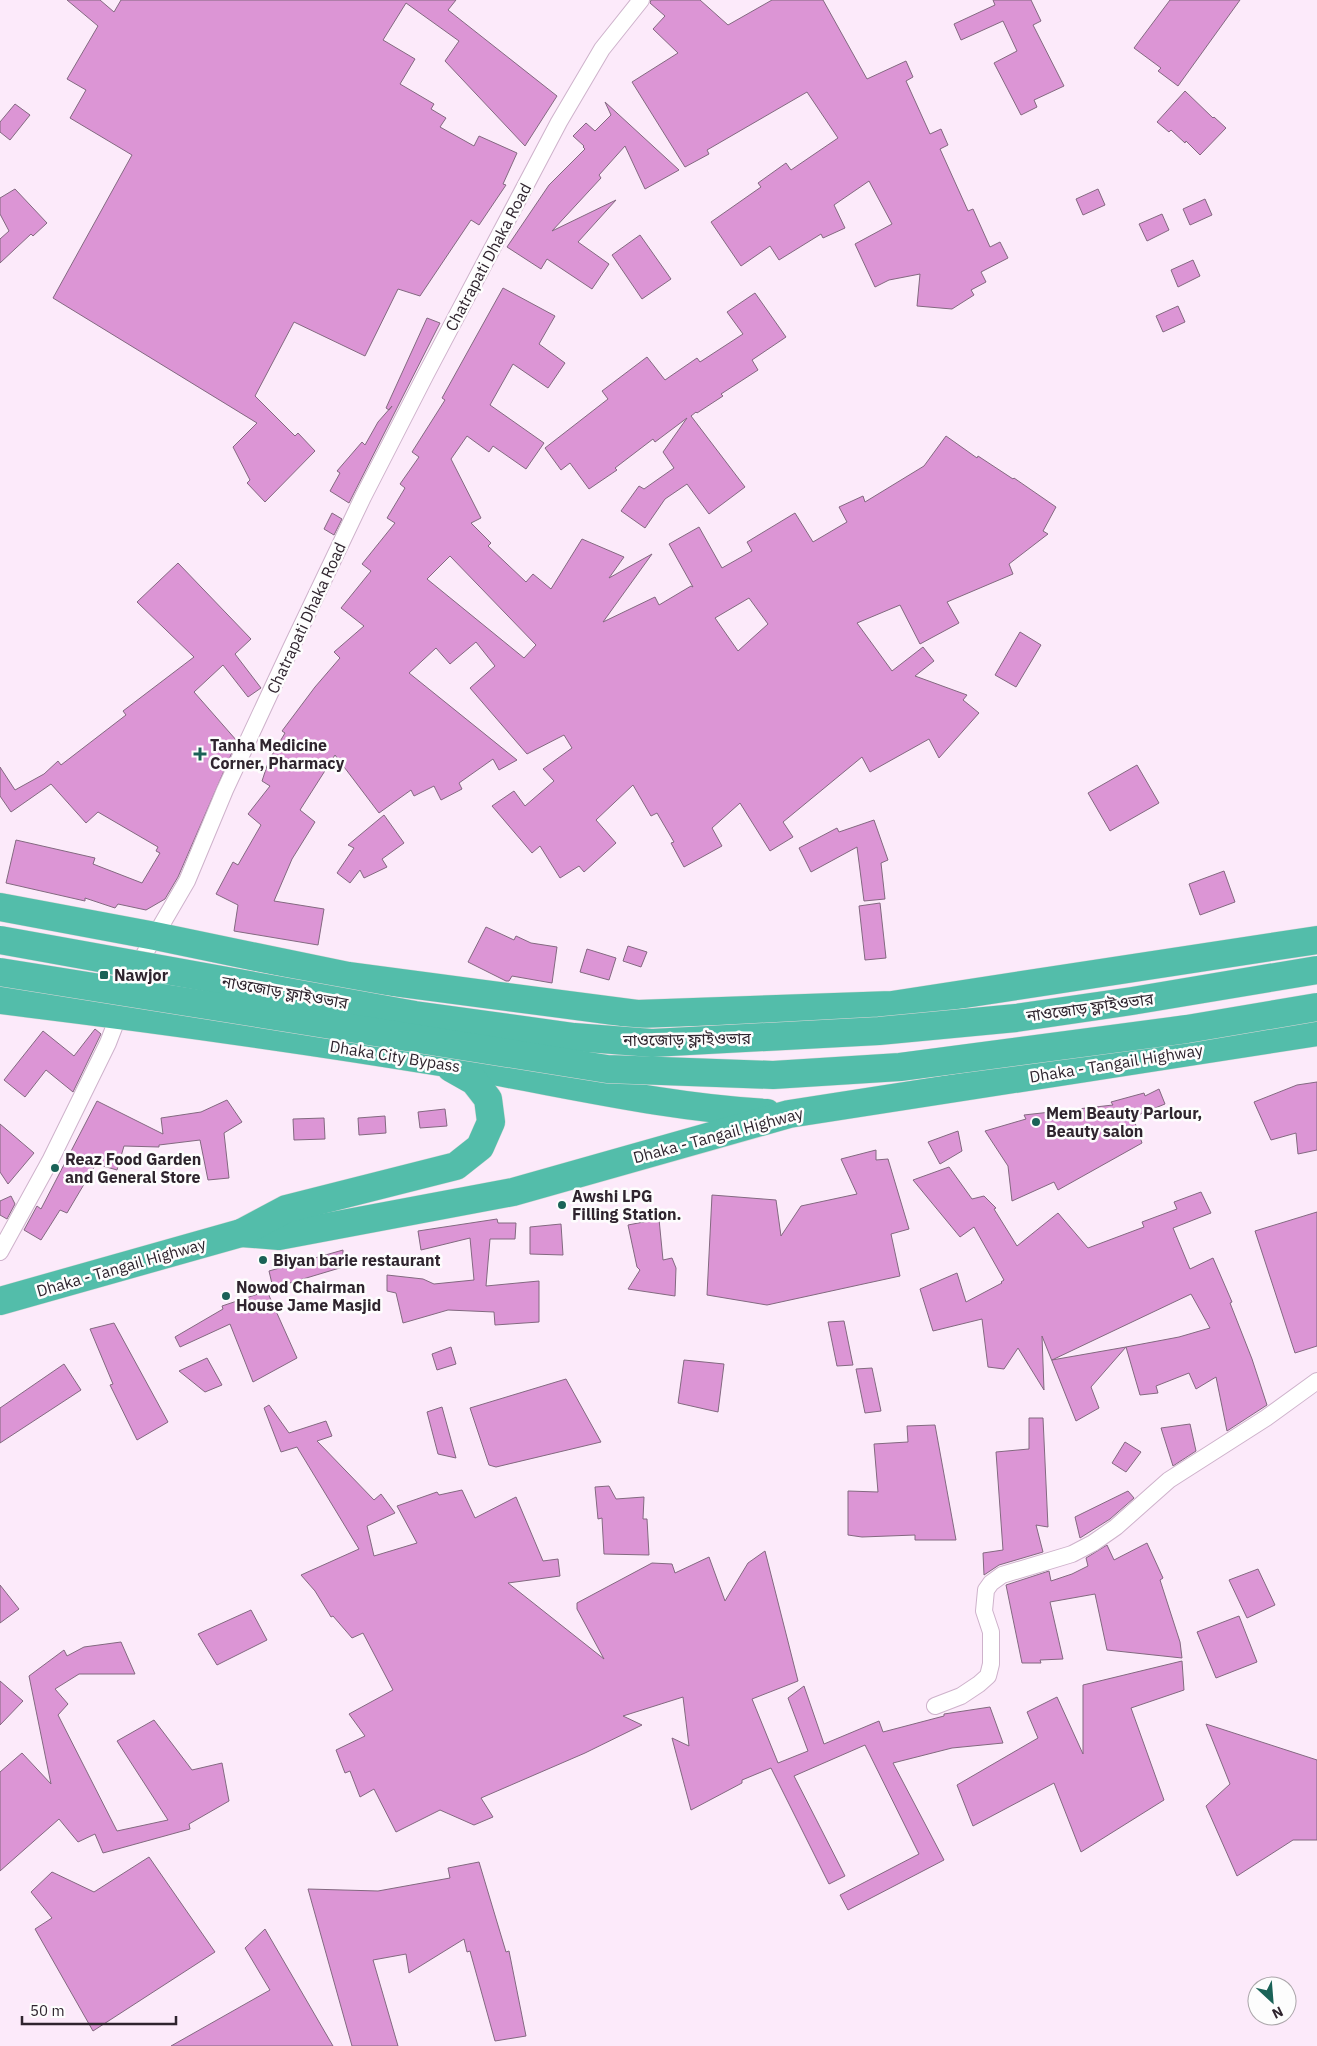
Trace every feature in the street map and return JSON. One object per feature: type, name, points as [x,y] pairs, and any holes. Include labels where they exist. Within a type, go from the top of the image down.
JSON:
[{"type":"highway","points":[[0,907],[155,936],[348,976],[637,1014],[892,1005],[1317,940]]},
{"type":"highway","name":"নাওজোড় ফ্লাইওভার","points":[[0,940],[415,1015],[574,1037],[652,1043],[879,1031],[1016,1018],[1317,970]]},
{"type":"highway","name":"নাওজোড় ফ্লাইওভার","points":[[0,972],[46,981],[607,1069],[773,1075],[900,1067],[1187,1029],[1317,1007]]},
{"type":"highway","name":"Dhaka City Bypass","points":[[0,1000],[119,1015],[441,1062],[684,1106],[789,1114]]},
{"type":"highway","name":"Dhaka - Tangail Highway","points":[[241,1233],[279,1236],[513,1192],[789,1114],[1317,1032]]},
{"type":"highway","name":"Dhaka - Tangail Highway","points":[[0,1301],[241,1233],[286,1209],[456,1166],[480,1147],[491,1122],[488,1099],[474,1081],[441,1062]]},
{"type":"street","name":"Chatrapati Dhaka Road","points":[[0,1252],[51,1159],[108,1043],[138,965],[187,881],[291,648],[426,374],[559,122],[602,49],[641,0]]},
{"type":"street","points":[[935,1706],[961,1696],[980,1684],[988,1676],[991,1664],[991,1632],[984,1611],[986,1590],[991,1583],[1002,1575],[1072,1554],[1093,1543],[1116,1527],[1170,1480],[1266,1418],[1317,1381]]},
{"type":"building","points":[[67,0],[100,0],[114,12],[121,0],[456,0],[448,10],[557,96],[525,146],[445,61],[459,41],[406,3],[383,40],[415,59],[400,84],[434,104],[431,109],[446,118],[440,127],[474,146],[479,136],[517,153],[503,184],[506,185],[479,225],[471,220],[420,296],[398,289],[365,356],[294,322],[255,396],[295,436],[298,433],[315,451],[265,502],[247,483],[250,480],[233,447],[257,423],[53,298],[132,155],[70,118],[86,90],[67,79],[98,26]]},
{"type":"building","points":[[651,0],[700,0],[728,25],[772,0],[823,0],[867,79],[906,61],[913,77],[906,81],[930,134],[941,129],[948,145],[940,149],[968,211],[973,209],[990,247],[1000,242],[1008,258],[981,272],[986,282],[971,290],[974,295],[952,309],[917,306],[920,274],[889,280],[875,287],[855,244],[892,224],[869,181],[834,205],[845,228],[823,238],[821,234],[779,260],[770,246],[741,266],[711,222],[761,187],[758,183],[786,163],[791,170],[838,138],[807,92],[707,150],[709,154],[685,167],[632,82],[678,53],[653,29],[665,16],[650,3]]},
{"type":"building","points":[[993,0],[1031,0],[1041,21],[1033,25],[1064,86],[1034,100],[1037,107],[1021,115],[994,63],[1017,51],[1003,21],[961,40],[954,24],[995,5]]},
{"type":"building","points":[[1170,0],[1240,0],[1178,86],[1158,71],[1161,68],[1134,48]]},
{"type":"building","points":[[1185,91],[1226,128],[1200,155],[1186,141],[1185,143],[1171,130],[1169,132],[1157,122]]},
{"type":"building","points":[[605,102],[679,170],[645,189],[625,146],[599,175],[601,178],[552,231],[616,200],[578,242],[609,264],[592,289],[547,259],[541,269],[507,247],[549,185],[585,149],[573,136],[586,123],[595,131],[611,115]]},
{"type":"building","points":[[15,104],[30,115],[10,140],[0,132],[0,122]]},
{"type":"building","points":[[15,189],[47,223],[33,236],[31,234],[0,263],[0,239],[9,231],[0,214],[0,198]]},
{"type":"building","points":[[1098,189],[1105,205],[1083,215],[1076,199]]},
{"type":"building","points":[[1205,199],[1212,215],[1190,225],[1183,209]]},
{"type":"building","points":[[1162,214],[1169,230],[1147,241],[1139,224]]},
{"type":"building","points":[[640,235],[671,279],[642,299],[612,255]]},
{"type":"building","points":[[1193,260],[1200,276],[1178,287],[1171,270]]},
{"type":"building","points":[[503,288],[555,316],[539,344],[565,363],[548,388],[513,364],[490,405],[544,443],[526,469],[493,446],[489,452],[467,436],[451,459],[481,518],[471,523],[491,543],[488,546],[526,582],[533,574],[551,589],[582,539],[624,557],[609,578],[652,554],[603,622],[655,597],[659,605],[691,586],[693,587],[669,544],[699,527],[722,568],[752,551],[747,542],[795,513],[813,542],[847,522],[839,507],[863,496],[865,502],[924,466],[946,436],[977,458],[978,456],[1014,478],[1056,507],[1043,531],[1048,534],[1009,564],[1013,574],[947,602],[959,623],[920,644],[900,605],[857,623],[892,671],[923,647],[934,661],[915,676],[967,695],[963,700],[979,713],[939,758],[929,739],[870,772],[862,757],[783,822],[793,837],[770,851],[740,803],[712,828],[722,846],[684,867],[671,843],[674,842],[657,813],[651,816],[633,785],[596,820],[616,843],[584,872],[579,866],[560,878],[540,846],[532,853],[492,806],[514,791],[525,806],[554,781],[543,769],[572,748],[564,735],[527,754],[470,688],[495,666],[476,642],[450,664],[436,648],[409,673],[517,760],[499,770],[493,759],[459,783],[462,789],[441,800],[434,786],[414,796],[411,790],[379,813],[335,755],[300,810],[315,822],[292,859],[274,901],[324,909],[318,945],[234,931],[238,905],[216,894],[233,862],[238,865],[261,825],[248,814],[270,786],[262,781],[269,760],[285,733],[282,731],[315,687],[340,658],[334,652],[364,626],[341,608],[371,571],[362,564],[395,523],[387,518],[405,488],[400,484],[419,457],[412,452],[445,400],[442,398]],"holes":[[[450,556],[536,645],[524,658],[427,579]],[[749,598],[768,624],[738,651],[715,618]]]},
{"type":"building","points":[[755,293],[786,337],[752,360],[758,370],[721,394],[723,396],[691,416],[745,487],[709,514],[687,484],[665,499],[645,528],[621,511],[639,486],[644,489],[674,468],[663,452],[687,418],[655,442],[653,439],[615,468],[617,470],[589,489],[570,463],[561,470],[545,448],[608,399],[602,391],[647,357],[665,380],[697,358],[700,362],[743,334],[727,312]]},
{"type":"building","points":[[1178,306],[1185,322],[1163,332],[1156,316]]},
{"type":"building","points":[[427,318],[440,323],[349,503],[330,491],[340,473],[337,471],[362,442],[365,445],[378,422],[389,410],[386,408]]},
{"type":"building","points":[[332,513],[342,519],[334,535],[324,529]]},
{"type":"building","points":[[178,563],[251,639],[235,654],[261,688],[248,697],[223,665],[194,692],[237,741],[178,877],[165,899],[146,910],[118,904],[115,908],[85,898],[85,901],[6,883],[16,840],[95,858],[93,864],[142,883],[160,853],[156,851],[158,847],[98,812],[86,823],[51,784],[11,812],[0,796],[0,767],[15,790],[44,774],[58,761],[61,765],[126,715],[123,711],[194,657],[137,602]]},
{"type":"building","points":[[1020,632],[1041,645],[1016,687],[995,675]]},
{"type":"building","points":[[1137,765],[1159,803],[1110,831],[1088,793]]},
{"type":"building","points":[[384,815],[404,843],[382,859],[387,867],[364,878],[360,870],[350,883],[337,873],[354,848],[348,845]]},
{"type":"building","points":[[874,820],[888,860],[881,863],[885,899],[864,901],[857,847],[811,872],[799,848],[837,828],[839,832]]},
{"type":"building","points":[[1224,871],[1235,902],[1200,915],[1189,884]]},
{"type":"building","points":[[880,903],[886,958],[865,960],[859,906]]},
{"type":"building","points":[[486,927],[514,940],[516,936],[531,943],[557,947],[552,983],[512,976],[509,981],[506,981],[468,962]]},
{"type":"building","points":[[628,946],[647,952],[641,967],[623,961]]},
{"type":"building","points":[[587,949],[616,958],[609,980],[580,972]]},
{"type":"building","points":[[95,1029],[101,1034],[73,1092],[46,1070],[25,1097],[4,1080],[43,1031],[74,1056]]},
{"type":"building","points":[[1317,1082],[1317,1150],[1298,1154],[1296,1133],[1271,1140],[1254,1102],[1297,1085]]},
{"type":"building","points":[[1159,1089],[1165,1104],[1133,1117],[1142,1143],[1058,1190],[1054,1182],[1012,1201],[1008,1166],[985,1131],[1026,1119],[1024,1115],[1113,1105],[1111,1102],[1144,1093],[1145,1096]]},
{"type":"building","points":[[227,1100],[242,1122],[224,1133],[229,1178],[208,1180],[200,1140],[159,1145],[159,1147],[124,1146],[117,1170],[96,1164],[67,1213],[60,1210],[41,1240],[24,1230],[37,1206],[41,1209],[97,1101],[163,1134],[161,1118],[201,1112]]},
{"type":"building","points":[[445,1109],[447,1126],[420,1128],[418,1112]]},
{"type":"building","points":[[385,1116],[386,1133],[359,1135],[358,1118]]},
{"type":"building","points":[[324,1118],[325,1139],[294,1140],[293,1119]]},
{"type":"building","points":[[0,1124],[34,1153],[8,1184],[0,1172]]},
{"type":"building","points":[[958,1131],[962,1151],[940,1164],[928,1142]]},
{"type":"building","points":[[876,1150],[876,1160],[888,1159],[909,1229],[891,1234],[900,1276],[767,1305],[707,1295],[712,1195],[776,1200],[781,1236],[801,1206],[857,1194],[841,1159]]},
{"type":"building","points":[[949,1167],[972,1199],[984,1196],[996,1208],[994,1209],[1017,1246],[1058,1213],[1088,1248],[1144,1227],[1142,1222],[1177,1209],[1174,1202],[1201,1192],[1211,1213],[1173,1228],[1190,1269],[1213,1258],[1232,1302],[1230,1303],[1252,1359],[1267,1405],[1227,1431],[1216,1377],[1196,1389],[1189,1373],[1156,1386],[1158,1393],[1140,1395],[1126,1347],[1091,1387],[1099,1408],[1076,1421],[1042,1336],[1044,1390],[1018,1348],[1004,1369],[988,1367],[982,1319],[933,1331],[920,1289],[957,1273],[966,1302],[1002,1283],[1004,1280],[974,1227],[960,1237],[913,1180]],"holes":[[[1191,1294],[1210,1328],[1179,1337],[1052,1360]]]},
{"type":"building","points":[[11,1196],[15,1204],[7,1219],[0,1215],[0,1201]]},
{"type":"building","points":[[1317,1212],[1317,1346],[1295,1353],[1255,1231]]},
{"type":"building","points":[[497,1219],[498,1223],[516,1223],[515,1239],[490,1239],[486,1286],[539,1281],[539,1322],[495,1325],[494,1312],[448,1310],[403,1323],[396,1293],[387,1291],[387,1275],[423,1279],[434,1284],[474,1280],[470,1238],[421,1250],[418,1231]]},
{"type":"building","points":[[659,1219],[663,1260],[672,1258],[676,1268],[675,1296],[628,1289],[640,1270],[637,1267],[628,1225]]},
{"type":"building","points":[[561,1224],[563,1255],[530,1254],[530,1227]]},
{"type":"building","points":[[343,1250],[343,1267],[273,1288],[269,1271]]},
{"type":"building","points":[[267,1291],[297,1358],[253,1382],[230,1324],[180,1347],[175,1337],[223,1309],[222,1306]]},
{"type":"building","points":[[844,1321],[853,1365],[837,1366],[828,1322]]},
{"type":"building","points":[[114,1323],[168,1422],[137,1440],[110,1385],[113,1384],[90,1329]]},
{"type":"building","points":[[451,1347],[456,1364],[437,1370],[432,1354]]},
{"type":"building","points":[[207,1358],[222,1385],[205,1392],[179,1371]]},
{"type":"building","points":[[684,1360],[724,1364],[718,1412],[678,1403]]},
{"type":"building","points":[[64,1364],[81,1390],[0,1443],[0,1408]]},
{"type":"building","points":[[872,1368],[881,1411],[865,1413],[856,1369]]},
{"type":"building","points":[[566,1379],[601,1442],[496,1467],[489,1465],[470,1408]]},
{"type":"building","points":[[269,1405],[289,1433],[326,1421],[332,1436],[317,1441],[374,1500],[381,1494],[395,1513],[367,1526],[374,1556],[417,1543],[397,1506],[437,1492],[439,1495],[462,1490],[475,1518],[516,1497],[543,1561],[558,1559],[560,1576],[508,1583],[604,1659],[577,1609],[577,1603],[652,1563],[672,1564],[675,1573],[709,1557],[725,1601],[748,1563],[765,1551],[798,1681],[752,1699],[778,1763],[808,1751],[788,1698],[804,1686],[824,1744],[879,1721],[883,1732],[944,1716],[944,1714],[990,1707],[1003,1743],[952,1748],[893,1763],[944,1860],[848,1910],[840,1895],[919,1854],[865,1745],[794,1776],[845,1876],[829,1884],[771,1768],[742,1780],[742,1783],[691,1810],[672,1738],[689,1746],[683,1697],[623,1716],[642,1725],[585,1753],[481,1798],[493,1817],[474,1825],[440,1810],[396,1832],[374,1789],[360,1797],[350,1771],[345,1773],[336,1750],[365,1736],[349,1714],[393,1690],[363,1633],[352,1638],[333,1616],[331,1617],[315,1591],[301,1575],[359,1549],[297,1447],[281,1452],[264,1408]]},
{"type":"building","points":[[442,1407],[456,1458],[438,1454],[427,1412]]},
{"type":"building","points":[[1029,1418],[1043,1418],[1048,1527],[1036,1525],[1043,1552],[999,1565],[984,1575],[983,1553],[1003,1550],[996,1452],[1029,1449]]},
{"type":"building","points":[[1190,1424],[1196,1451],[1173,1466],[1161,1428]]},
{"type":"building","points":[[935,1425],[956,1540],[915,1540],[915,1535],[862,1537],[848,1535],[848,1491],[878,1492],[874,1444],[908,1442],[907,1426]]},
{"type":"building","points":[[1125,1442],[1141,1452],[1126,1472],[1112,1463]]},
{"type":"building","points":[[609,1486],[616,1499],[644,1497],[643,1519],[647,1519],[649,1555],[604,1554],[602,1518],[598,1519],[595,1487]]},
{"type":"building","points":[[1128,1491],[1134,1498],[1110,1519],[1080,1538],[1075,1517]]},
{"type":"building","points":[[1147,1543],[1163,1578],[1160,1580],[1180,1642],[1182,1658],[1107,1650],[1095,1594],[1050,1602],[1063,1659],[1040,1660],[1041,1663],[1022,1663],[1006,1585],[1049,1571],[1051,1581],[1072,1574],[1088,1566],[1086,1558],[1107,1545],[1114,1560]]},
{"type":"building","points":[[1258,1569],[1275,1605],[1247,1618],[1229,1580]]},
{"type":"building","points":[[0,1585],[19,1609],[0,1623]]},
{"type":"building","points":[[251,1610],[267,1640],[217,1665],[198,1634]]},
{"type":"building","points":[[1239,1616],[1257,1662],[1216,1678],[1197,1632]]},
{"type":"building","points":[[121,1642],[135,1674],[79,1674],[55,1689],[68,1704],[58,1715],[117,1831],[168,1820],[117,1741],[154,1720],[192,1770],[222,1763],[229,1801],[189,1824],[190,1829],[103,1853],[95,1834],[78,1842],[59,1819],[0,1871],[0,1772],[22,1753],[51,1784],[29,1676],[64,1650],[67,1656],[84,1647]]},
{"type":"building","points":[[1182,1661],[1184,1690],[1131,1708],[1164,1800],[1081,1852],[1054,1783],[973,1826],[957,1785],[1038,1738],[1027,1712],[1057,1697],[1083,1754],[1083,1685]]},
{"type":"building","points":[[0,1681],[23,1701],[0,1725]]},
{"type":"building","points":[[1206,1724],[1317,1760],[1317,1840],[1293,1840],[1237,1876],[1206,1806],[1230,1784]]},
{"type":"building","points":[[149,1857],[215,1952],[93,2031],[35,1929],[52,1918],[31,1892],[52,1872],[94,1892]]},
{"type":"building","points":[[479,1862],[506,1952],[509,1951],[526,2036],[495,2041],[470,1951],[467,1952],[464,1939],[409,1973],[406,1954],[373,1960],[398,2046],[352,2046],[308,1889],[378,1891],[450,1878],[448,1868]]},
{"type":"building","points":[[265,1929],[333,2046],[171,2046],[270,1990],[245,1948]]},
{"type":"place","name":"Tanha Medicine Corner, Pharmacy","points":[[200,754]]},
{"type":"place","name":"Nawjor","points":[[104,975]]},
{"type":"place","name":"Mem Beauty Parlour, Beauty salon","points":[[1036,1122]]},
{"type":"place","name":"Reaz Food Garden and General Store","points":[[55,1168]]},
{"type":"place","name":"Awshi LPG Filling Station.","points":[[562,1205]]},
{"type":"place","name":"Biyan barie restaurant","points":[[263,1260]]},
{"type":"place","name":"Nowod Chairman House Jame Masjid","points":[[226,1296]]}]
